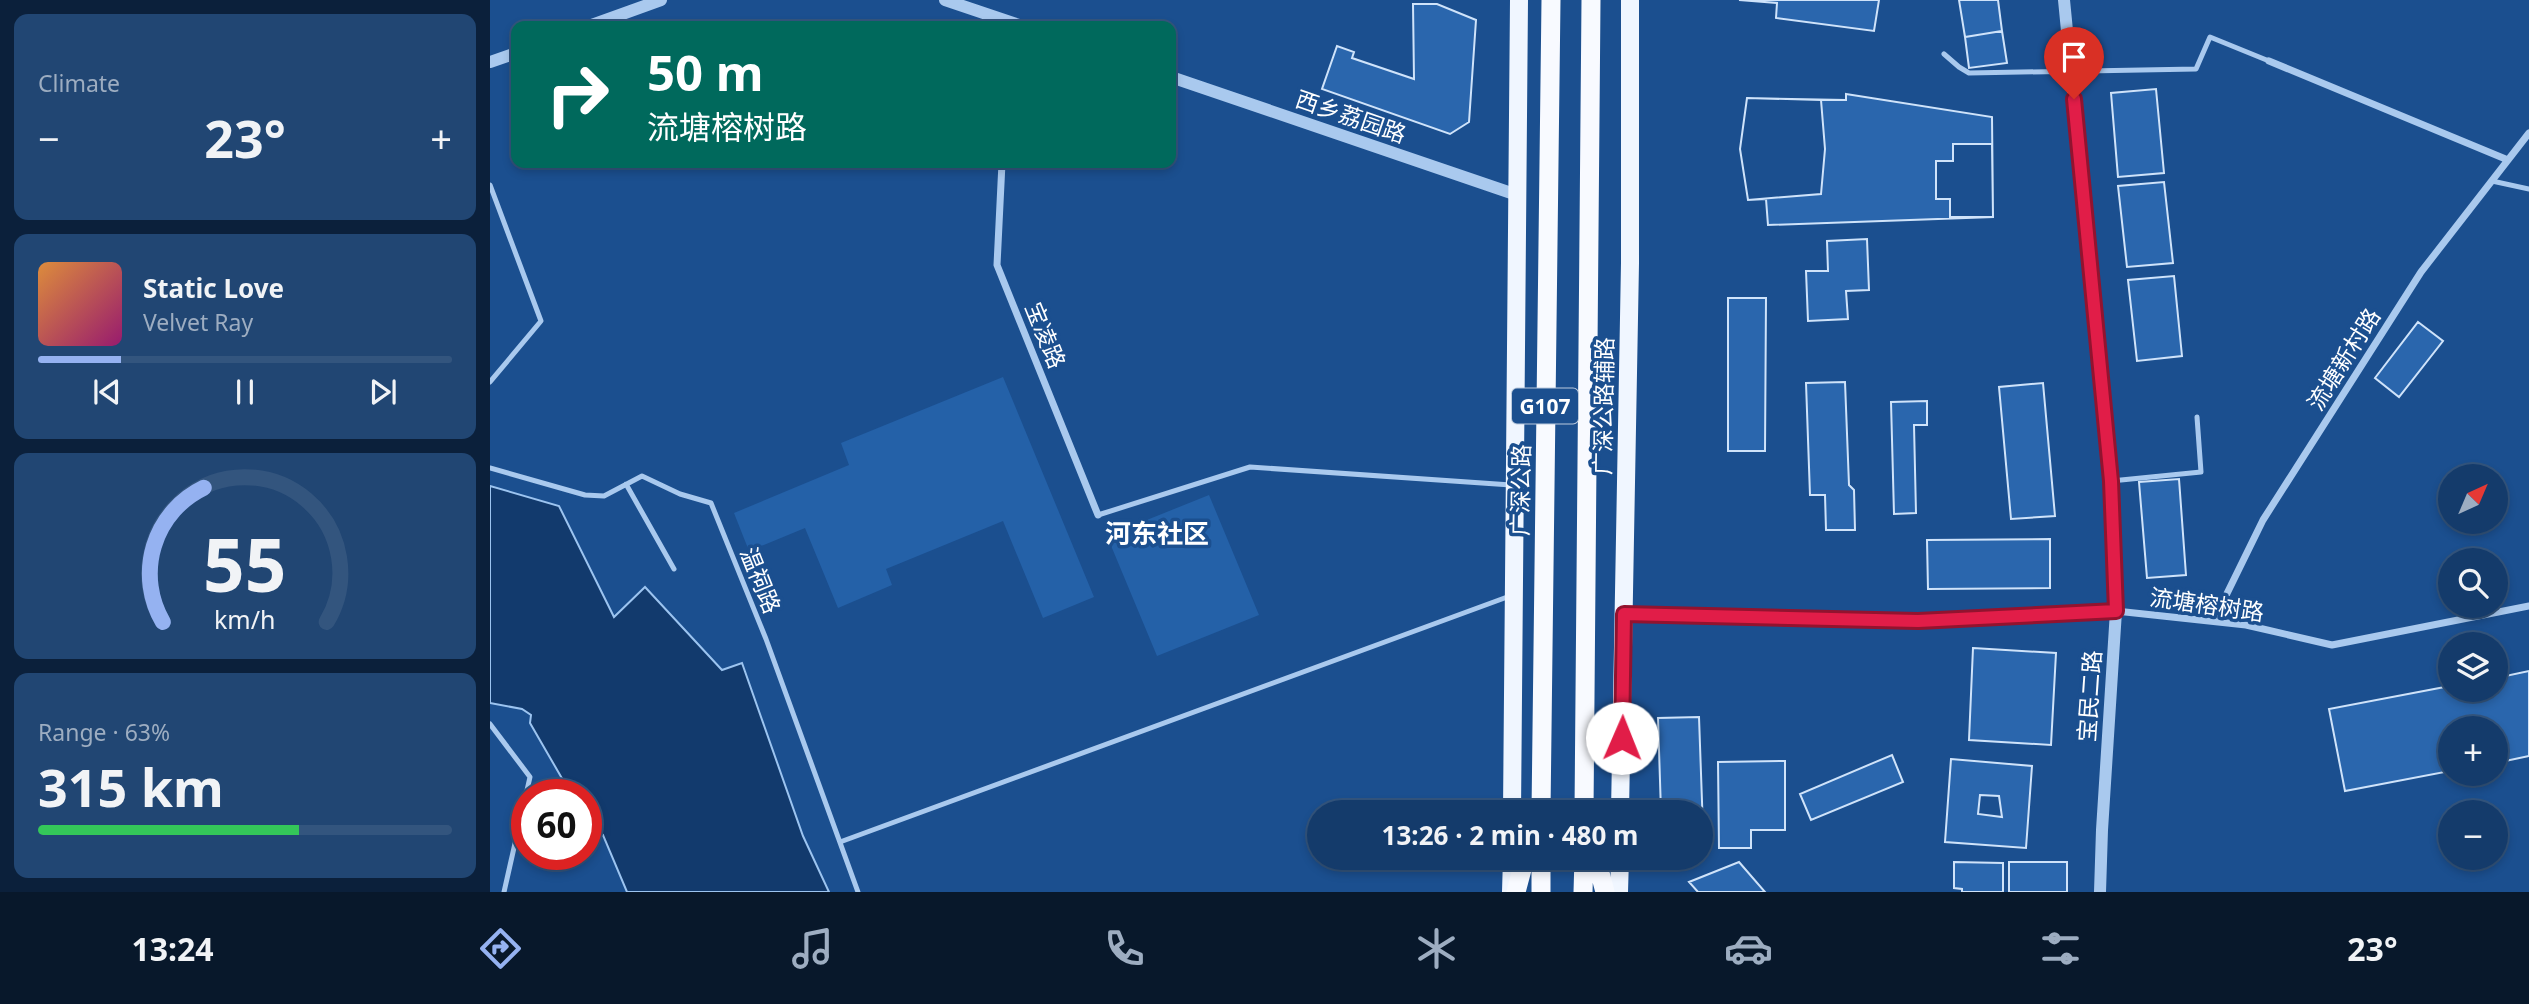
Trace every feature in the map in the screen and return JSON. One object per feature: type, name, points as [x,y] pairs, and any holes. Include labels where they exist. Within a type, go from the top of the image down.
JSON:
[{"type":"highway","name":"广深公路","points":[[1540,800],[1551,0]]},
{"type":"highway","name":"G107","points":[[1584,800],[1591,0]]},
{"type":"highway","points":[[1514,892],[1521,870]]},
{"type":"highway","points":[[1541,870],[1541,892]]},
{"type":"highway","points":[[1583,892],[1584,870]]},
{"type":"highway","points":[[1599,870],[1605,892]]},
{"type":"main road","points":[[1512,800],[1519,0]]},
{"type":"main road","name":"广深公路辅路","points":[[1620,800],[1630,263],[1630,0]]},
{"type":"main road","points":[[1513,870],[1514,892]]},
{"type":"main road","points":[[1619,892],[1620,870]]},
{"type":"street","points":[[603,21],[661,0]]},
{"type":"street","points":[[945,0],[1000,21]]},
{"type":"street","name":"宝民二路","points":[[2064,0],[2111,481],[2116,611],[2102,831],[2101,892]]},
{"type":"street","points":[[490,62],[511,54]]},
{"type":"street","points":[[2269,61],[2508,160]]},
{"type":"street","name":"西乡荔园路","points":[[1176,79],[1517,195]]},
{"type":"street","name":"流塘新村路","points":[[2214,620],[2270,509],[2421,272],[2529,133]]},
{"type":"street","name":"宝凌路","points":[[1002,168],[997,265],[1098,515]]},
{"type":"street","name":"流塘榕树路","points":[[1624,614],[1918,621],[2116,611],[2214,620],[2332,645],[2529,606]]},
{"type":"lane","points":[[1944,54],[1969,73],[2196,69],[2210,37],[2269,61]]},
{"type":"lane","points":[[2492,181],[2529,189]]},
{"type":"lane","points":[[490,186],[541,321],[490,382]]},
{"type":"lane","points":[[2111,481],[2202,472],[2197,417]]},
{"type":"lane","points":[[1098,515],[1250,467],[1514,485]]},
{"type":"lane","name":"温祠路","points":[[490,468],[585,495],[604,496],[642,476],[680,494],[711,503],[766,639],[858,892]]},
{"type":"lane","points":[[626,484],[674,569]]},
{"type":"lane","points":[[840,842],[1514,595]]},
{"type":"lane","points":[[490,724],[530,777],[504,892]]},
{"type":"shaded area","points":[[1003,377],[1094,597],[1043,618],[1003,521],[886,569],[892,585],[838,608],[805,528],[749,551],[734,513],[849,465],[841,443]]},
{"type":"shaded area","points":[[490,486],[559,506],[614,617],[645,587],[722,670],[742,663],[803,836],[829,892],[627,892],[602,835],[602,779],[562,779],[530,723],[531,715],[522,709],[490,703]]},
{"type":"shaded area","points":[[1209,495],[1259,615],[1157,656],[1107,536]]},
{"type":"building","points":[[1739,0],[1879,0],[1874,31],[1776,18],[1777,3]]},
{"type":"building","points":[[1959,0],[1998,0],[2002,31],[1965,37]]},
{"type":"building","points":[[1413,4],[1437,4],[1476,20],[1469,122],[1450,134],[1322,89],[1337,46],[1354,52],[1352,58],[1414,79]]},
{"type":"building","points":[[2002,31],[2007,63],[1969,68],[1965,37]]},
{"type":"building","points":[[2156,89],[2164,173],[2118,177],[2111,93]]},
{"type":"building","points":[[1846,94],[1992,117],[1993,217],[1768,225],[1766,199],[1748,200],[1740,149],[1747,98],[1846,100]]},
{"type":"building","points":[[1747,98],[1821,100],[1825,149],[1821,194],[1748,200],[1740,149]]},
{"type":"building","points":[[1953,144],[1992,144],[1993,217],[1950,217],[1950,199],[1936,199],[1936,161],[1953,161]]},
{"type":"building","points":[[2164,182],[2173,263],[2127,267],[2118,186]]},
{"type":"building","points":[[1867,239],[1869,290],[1846,291],[1848,319],[1808,321],[1806,271],[1828,271],[1827,241]]},
{"type":"building","points":[[2174,276],[2182,356],[2137,361],[2128,280]]},
{"type":"building","points":[[1728,298],[1766,298],[1765,451],[1728,451]]},
{"type":"building","points":[[2418,322],[2443,341],[2399,397],[2375,378]]},
{"type":"building","points":[[1845,382],[1849,485],[1854,490],[1855,530],[1826,530],[1825,495],[1810,495],[1806,383]]},
{"type":"building","points":[[2043,383],[2055,516],[2011,519],[1999,387]]},
{"type":"building","points":[[1927,401],[1927,425],[1914,425],[1916,513],[1894,514],[1891,402]]},
{"type":"building","points":[[2179,479],[2186,575],[2147,578],[2139,482]]},
{"type":"building","points":[[2050,539],[2050,588],[1928,589],[1927,540]]},
{"type":"building","points":[[1973,648],[2056,653],[2051,745],[1969,740]]},
{"type":"building","points":[[2529,671],[2529,756],[2508,760],[2508,716],[2438,716],[2438,773],[2345,791],[2329,709],[2438,688],[2438,702],[2508,702],[2508,675]]},
{"type":"building","points":[[1699,717],[1702,800],[1661,800],[1658,718]]},
{"type":"building","points":[[1892,755],[1903,782],[1811,820],[1800,794]]},
{"type":"building","points":[[1951,759],[2032,766],[2026,848],[1945,842]],"holes":[[[1980,795],[1999,796],[2002,817],[1978,814]]]},
{"type":"building","points":[[1785,761],[1785,830],[1751,830],[1751,848],[1719,848],[1718,762]]},
{"type":"building","points":[[1739,862],[1765,892],[1698,892],[1689,882]]},
{"type":"building","points":[[1954,862],[2003,863],[2003,892],[1962,892],[1962,889],[1954,888]]},
{"type":"building","points":[[2009,862],[2067,862],[2067,892],[2009,892]]},
{"type":"district","name":"河东社区","points":[[1157,533]]},
{"type":"route","points":[[1622,738],[1624,614],[1918,621],[2116,611],[2111,481],[2074,99]]}]
